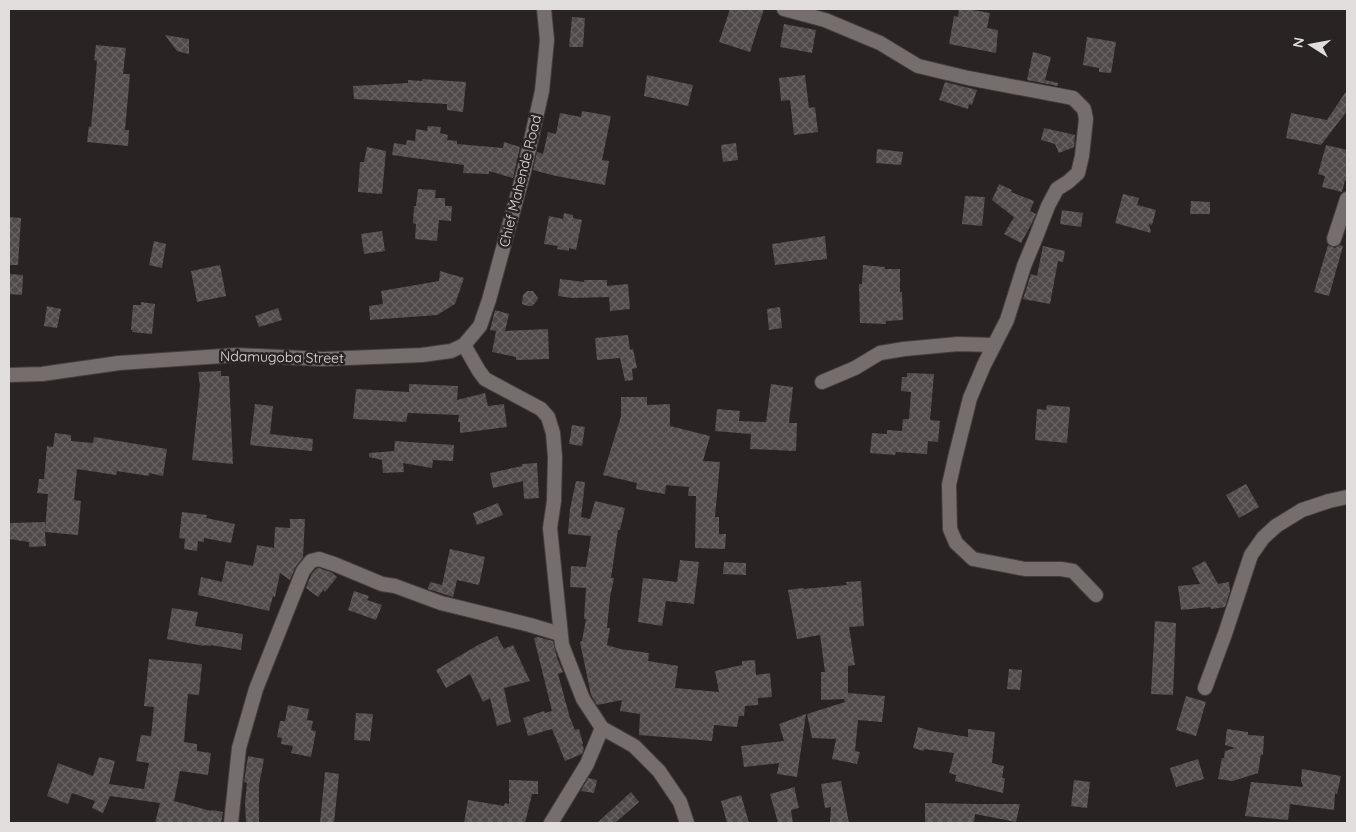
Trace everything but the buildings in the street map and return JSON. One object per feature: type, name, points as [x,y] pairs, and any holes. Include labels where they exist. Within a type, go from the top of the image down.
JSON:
[{"type":"street","name":"Chief Mahende Road","points":[[464,345],[480,326],[489,300],[524,171],[542,91],[547,40],[544,9]]},
{"type":"street","points":[[784,9],[824,20],[880,43],[918,66],[968,78],[1073,98],[1084,109],[1086,120],[1078,173],[1068,182],[1057,188],[1048,206],[1024,266],[1007,320],[970,398],[949,485],[950,529],[956,543],[973,559],[1025,569],[1074,571],[1096,595]]},
{"type":"street","points":[[1334,239],[1347,199]]},
{"type":"street","points":[[822,382],[855,368],[880,353],[958,344],[994,344]]},
{"type":"street","name":"Ndamugoba Street","points":[[9,375],[42,374],[119,363],[237,354],[323,359],[422,355],[451,350],[464,345]]},
{"type":"street","points":[[464,345],[485,379],[541,409],[548,417],[553,433],[555,457],[554,501],[550,528],[562,645],[583,700],[602,728],[634,746],[659,771],[680,802],[687,823]]},
{"type":"street","points":[[1205,688],[1251,555],[1263,538],[1276,526],[1302,510],[1347,497]]},
{"type":"street","points":[[231,823],[239,748],[256,689],[303,571],[311,561],[318,559],[382,584],[394,586],[441,603],[560,634]]},
{"type":"street","points":[[551,823],[587,764],[602,728]]}]
